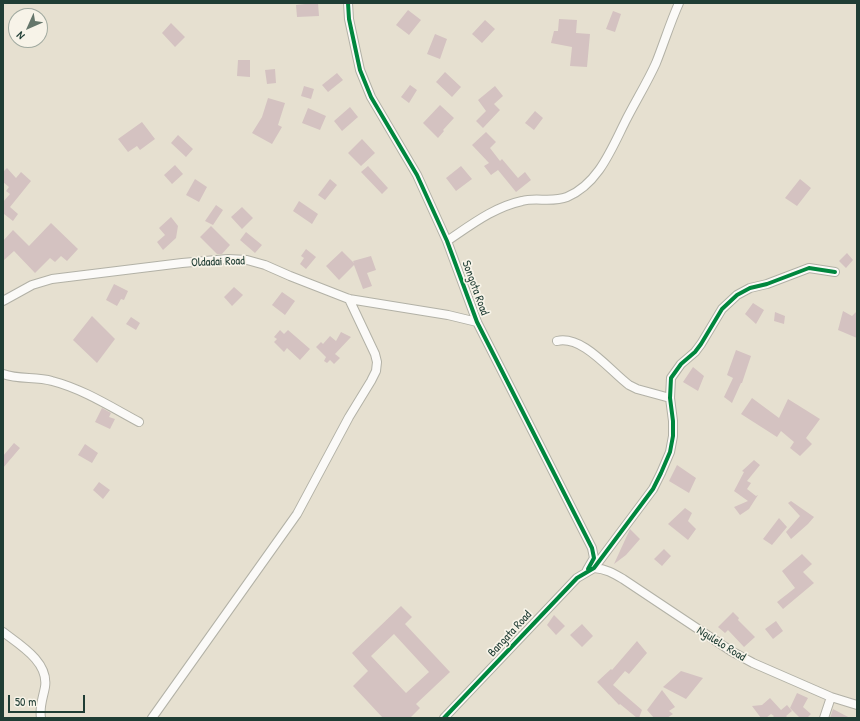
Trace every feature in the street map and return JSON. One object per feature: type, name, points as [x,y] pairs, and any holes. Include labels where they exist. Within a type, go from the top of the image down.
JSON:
[{"type":"street","name":"Songota Road","points":[[348,3],[349,19],[360,70],[371,97],[417,175],[447,241],[477,322],[592,548],[594,558],[585,574]]},
{"type":"street","points":[[447,241],[488,214],[510,204],[524,200],[556,200],[565,198],[584,186],[595,175],[606,160],[656,63],[679,3]]},
{"type":"street","name":"Oldadai Road","points":[[3,301],[32,285],[52,279],[182,263],[228,259],[247,260],[265,265],[349,299],[448,315],[477,322]]},
{"type":"street","name":"Bangata Road","points":[[444,718],[577,578],[594,568],[653,489],[670,452],[673,436],[670,398],[671,378],[681,364],[695,352],[722,309],[737,295],[750,288],[767,284],[809,268],[835,272]]},
{"type":"street","points":[[152,718],[297,514],[349,417],[373,376],[377,362],[376,354],[349,299]]},
{"type":"street","points":[[556,340],[567,340],[585,348],[629,385],[637,389],[670,398]]},
{"type":"street","points":[[3,374],[22,378],[49,380],[70,386],[139,422]]},
{"type":"street","name":"Ngulelo Road","points":[[594,568],[602,568],[623,578],[711,638],[753,663],[831,697],[857,706]]},
{"type":"street","points":[[3,632],[32,655],[44,672],[45,685],[40,709],[41,718]]},
{"type":"street","points":[[824,718],[831,697]]},
{"type":"building","points":[[318,3],[319,16],[297,17],[296,5]]},
{"type":"building","points":[[408,10],[421,20],[409,35],[396,25]]},
{"type":"building","points":[[613,11],[621,14],[615,32],[606,29]]},
{"type":"building","points":[[559,19],[577,20],[576,33],[590,34],[587,67],[570,66],[572,47],[551,43],[554,31],[558,31]]},
{"type":"building","points":[[485,20],[495,29],[482,43],[472,34]]},
{"type":"building","points":[[171,23],[185,37],[175,47],[162,33]]},
{"type":"building","points":[[435,34],[447,39],[440,59],[427,54]]},
{"type":"building","points":[[238,60],[250,60],[250,77],[237,76]]},
{"type":"building","points":[[275,69],[276,83],[267,84],[265,70]]},
{"type":"building","points":[[445,72],[461,87],[452,97],[436,82]]},
{"type":"building","points":[[337,73],[343,80],[328,92],[322,85]]},
{"type":"building","points":[[410,85],[417,90],[409,103],[401,97]]},
{"type":"building","points":[[304,86],[314,89],[311,99],[301,96]]},
{"type":"building","points":[[495,86],[503,96],[494,104],[500,110],[483,128],[476,121],[486,111],[478,100]]},
{"type":"building","points":[[268,98],[285,103],[278,125],[282,127],[272,144],[252,133],[262,117]]},
{"type":"building","points":[[440,105],[454,118],[438,138],[423,123]]},
{"type":"building","points":[[350,107],[358,117],[342,131],[334,121]]},
{"type":"building","points":[[308,108],[326,116],[320,130],[302,123]]},
{"type":"building","points":[[535,111],[543,118],[534,130],[525,123]]},
{"type":"building","points":[[142,122],[155,139],[140,150],[137,146],[128,152],[118,139]]},
{"type":"building","points":[[486,132],[496,142],[490,148],[500,161],[502,159],[518,178],[525,172],[531,180],[516,192],[498,170],[491,175],[484,166],[489,163],[472,145]]},
{"type":"building","points":[[178,135],[193,149],[186,157],[171,143]]},
{"type":"building","points":[[362,139],[375,153],[361,166],[348,153]]},
{"type":"building","points":[[175,165],[183,174],[172,184],[164,175]]},
{"type":"building","points":[[368,166],[388,188],[382,194],[361,172]]},
{"type":"building","points":[[461,166],[472,179],[456,191],[446,178]]},
{"type":"building","points":[[7,168],[16,178],[21,172],[31,181],[10,207],[18,214],[13,221],[4,214],[3,216],[3,202],[10,194],[6,191],[9,187],[3,182],[3,172]]},
{"type":"building","points":[[195,179],[207,187],[199,202],[186,195]]},
{"type":"building","points":[[330,179],[337,185],[325,200],[318,195]]},
{"type":"building","points":[[800,179],[811,188],[797,206],[785,198]]},
{"type":"building","points":[[299,201],[318,214],[312,224],[293,211]]},
{"type":"building","points":[[216,205],[223,210],[213,225],[205,221]]},
{"type":"building","points":[[242,207],[253,218],[242,229],[231,217]]},
{"type":"building","points":[[171,217],[178,226],[176,238],[163,250],[157,242],[165,235],[159,228]]},
{"type":"building","points":[[51,223],[78,249],[67,261],[61,256],[55,262],[50,258],[35,273],[14,251],[3,261],[3,241],[13,230],[29,246]]},
{"type":"building","points":[[211,226],[230,245],[222,254],[217,254],[200,237]]},
{"type":"building","points":[[246,232],[262,245],[255,253],[240,240]]},
{"type":"building","points":[[306,249],[316,257],[306,269],[300,264],[304,258],[301,256]]},
{"type":"building","points":[[342,251],[354,263],[353,261],[371,256],[376,270],[367,273],[372,286],[363,289],[354,265],[339,280],[326,266]]},
{"type":"building","points":[[847,253],[853,260],[846,268],[839,261]]},
{"type":"building","points":[[114,284],[128,291],[124,300],[121,299],[117,306],[106,300]]},
{"type":"building","points":[[234,287],[243,295],[232,306],[224,297]]},
{"type":"building","points":[[282,292],[295,301],[285,315],[272,305]]},
{"type":"building","points":[[753,303],[764,310],[756,324],[745,314]]},
{"type":"building","points":[[843,311],[852,316],[857,311],[857,338],[838,330]]},
{"type":"building","points":[[775,312],[785,316],[784,324],[774,321]]},
{"type":"building","points":[[92,316],[115,339],[97,363],[73,340]]},
{"type":"building","points":[[131,317],[140,323],[136,330],[126,324]]},
{"type":"building","points":[[280,330],[284,334],[288,330],[310,349],[300,360],[287,348],[284,352],[274,342],[277,339],[274,337]]},
{"type":"building","points":[[341,332],[351,337],[335,354],[340,358],[334,364],[330,360],[327,363],[324,361],[326,357],[316,347],[321,342],[323,344],[330,336],[336,341]]},
{"type":"building","points":[[736,350],[751,356],[742,383],[732,403],[724,397],[733,378],[727,375]]},
{"type":"building","points":[[693,367],[704,376],[698,391],[683,382]]},
{"type":"building","points":[[752,398],[779,418],[788,399],[820,419],[806,438],[812,444],[800,456],[790,448],[794,442],[781,431],[777,437],[741,414]]},
{"type":"building","points":[[102,408],[111,413],[109,417],[115,419],[110,429],[95,422]]},
{"type":"building","points":[[14,443],[20,448],[3,468],[3,456]]},
{"type":"building","points":[[85,444],[98,453],[92,463],[78,455]]},
{"type":"building","points":[[754,460],[760,465],[747,481],[751,483],[747,489],[756,496],[758,495],[749,509],[740,515],[734,507],[748,501],[734,491],[744,472],[742,471]]},
{"type":"building","points":[[677,465],[696,478],[689,493],[669,481]]},
{"type":"building","points":[[99,482],[110,490],[103,499],[93,490]]},
{"type":"building","points":[[791,501],[814,517],[791,539],[786,532],[800,516],[788,503]]},
{"type":"building","points":[[685,508],[692,513],[688,521],[696,529],[688,540],[668,524]]},
{"type":"building","points":[[779,518],[787,527],[772,545],[763,539]]},
{"type":"building","points":[[630,529],[640,539],[626,555],[614,564]]},
{"type":"building","points":[[664,549],[671,556],[662,566],[654,559]]},
{"type":"building","points":[[802,554],[812,564],[803,572],[814,583],[783,609],[777,602],[795,588],[782,571]]},
{"type":"building","points":[[401,606],[412,617],[405,624],[450,672],[416,704],[420,708],[410,718],[383,718],[353,686],[368,671],[352,653]],"holes":[[[394,634],[429,672],[406,693],[371,656]]]},
{"type":"building","points":[[733,612],[739,618],[738,620],[755,637],[744,647],[728,630],[725,633],[718,627]]},
{"type":"building","points":[[554,615],[565,626],[556,635],[547,625]]},
{"type":"building","points":[[776,621],[783,631],[773,639],[765,629]]},
{"type":"building","points":[[582,624],[593,636],[582,647],[570,635]]},
{"type":"building","points":[[637,641],[647,653],[629,674],[625,671],[613,685],[642,710],[639,718],[620,704],[619,705],[597,682],[611,669],[612,670]]},
{"type":"building","points":[[681,671],[703,678],[686,699],[663,687]]},
{"type":"building","points":[[662,690],[675,707],[669,711],[673,714],[667,718],[654,718],[647,710]]},
{"type":"building","points":[[797,693],[808,698],[803,707],[811,714],[807,718],[800,718],[790,708]]},
{"type":"building","points":[[770,698],[781,710],[787,705],[792,711],[786,716],[788,718],[772,718],[774,716],[771,714],[766,718],[761,718],[752,706],[762,705]]},
{"type":"building","points":[[833,709],[850,718],[830,718]]},
{"type":"cycle path","points":[[348,3],[349,19],[360,70],[371,97],[417,175],[447,241],[477,322],[592,548],[594,558],[588,569]]},
{"type":"cycle path","points":[[444,718],[577,578],[594,568],[653,489],[670,452],[673,436],[670,398],[671,378],[681,364],[695,352],[701,344],[722,309],[737,295],[750,288],[767,284],[809,268],[835,272]]}]
